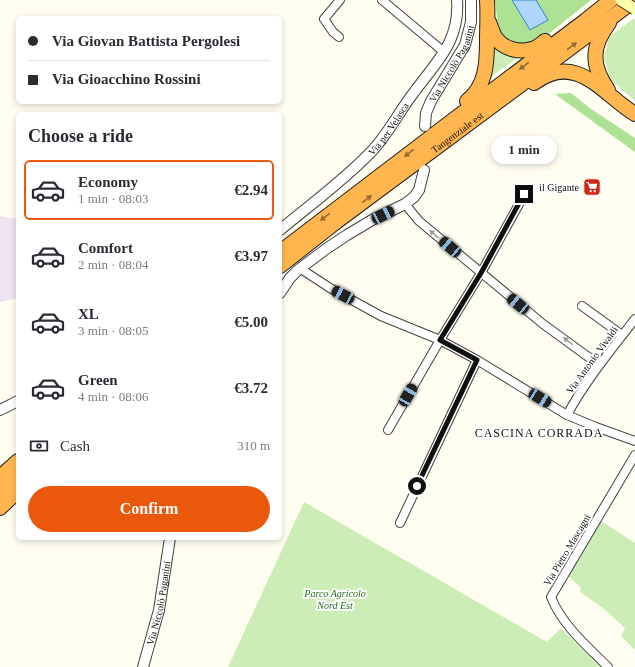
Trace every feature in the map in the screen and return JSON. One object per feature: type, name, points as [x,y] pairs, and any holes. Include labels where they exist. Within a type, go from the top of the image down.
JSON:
[{"type":"highway","points":[[440,130],[451,114],[474,96],[480,86],[487,63],[487,0]]},
{"type":"highway","name":"Tangenziale est","points":[[282,264],[336,222],[496,103],[620,6],[634,0]]},
{"type":"highway","name":"Tangenziale est","points":[[282,250],[585,21],[607,2]]},
{"type":"highway","points":[[613,96],[599,74],[595,62],[595,51],[600,37],[620,6]]},
{"type":"highway","points":[[488,20],[495,37],[498,40],[510,49],[521,51],[534,48],[563,27],[585,21]]},
{"type":"highway","points":[[496,103],[510,100],[538,80],[561,72],[582,76],[596,83],[623,106],[635,114]]},
{"type":"highway","points":[[0,477],[16,463]]},
{"type":"highway","points":[[0,494],[16,479]]},
{"type":"highway","points":[[0,508],[16,493]]},
{"type":"main road","points":[[620,6],[635,9]]},
{"type":"street","points":[[339,37],[333,32],[324,19],[340,0]]},
{"type":"street","points":[[382,0],[444,52]]},
{"type":"street","name":"Via per Velasca","points":[[282,228],[371,153],[392,126],[412,95],[450,43],[456,25],[457,0]]},
{"type":"street","name":"Via Niccolò Paganini","points":[[425,126],[426,113],[431,100],[466,45],[471,22],[471,0]]},
{"type":"street","points":[[282,292],[302,269],[326,249],[356,229],[405,204],[414,197],[419,190],[424,170]]},
{"type":"street","points":[[388,430],[481,273],[524,194]]},
{"type":"street","points":[[405,204],[419,221],[543,324],[600,364]]},
{"type":"street","points":[[302,269],[306,274],[381,316],[440,340],[477,360],[567,414],[596,427],[635,441]]},
{"type":"street","points":[[582,306],[622,335]]},
{"type":"street","name":"Via Antonio Vivaldi","points":[[567,414],[576,397],[635,319]]},
{"type":"street","points":[[400,522],[477,360]]},
{"type":"street","points":[[0,410],[16,402]]},
{"type":"street","name":"Via Pietro Mascagni","points":[[608,667],[572,631],[560,614],[551,597],[635,455]]},
{"type":"street","name":"Via Niccolò Paganini","points":[[143,667],[159,610],[170,540]]},
{"type":"shaded area","points":[[0,216],[16,219],[16,298],[0,302]]},
{"type":"green space","points":[[495,0],[591,0],[537,43],[524,47],[502,38],[498,28]]},
{"type":"green space","points":[[635,19],[635,101],[611,80],[604,58],[609,37]]},
{"type":"green space","points":[[494,46],[517,56],[517,58],[489,78],[494,61]]},
{"type":"green space","points":[[571,93],[591,109],[635,138],[635,152],[555,94]]},
{"type":"green space","name":"Parco Agricolo Nord Est","points":[[304,502],[547,642],[561,628],[600,667],[228,667]]},
{"type":"green space","points":[[598,519],[635,543],[635,650],[621,636],[625,628],[603,608],[580,592],[581,588],[566,574]]},
{"type":"water","points":[[512,0],[536,0],[548,20],[530,30]]},
{"type":"place","name":"il Gigante","points":[[592,187]]},
{"type":"district","name":"CASCINA CORRADA","points":[[539,433]]},
{"type":"route","points":[[417,486],[477,360],[440,340],[481,273],[524,194]]}]
